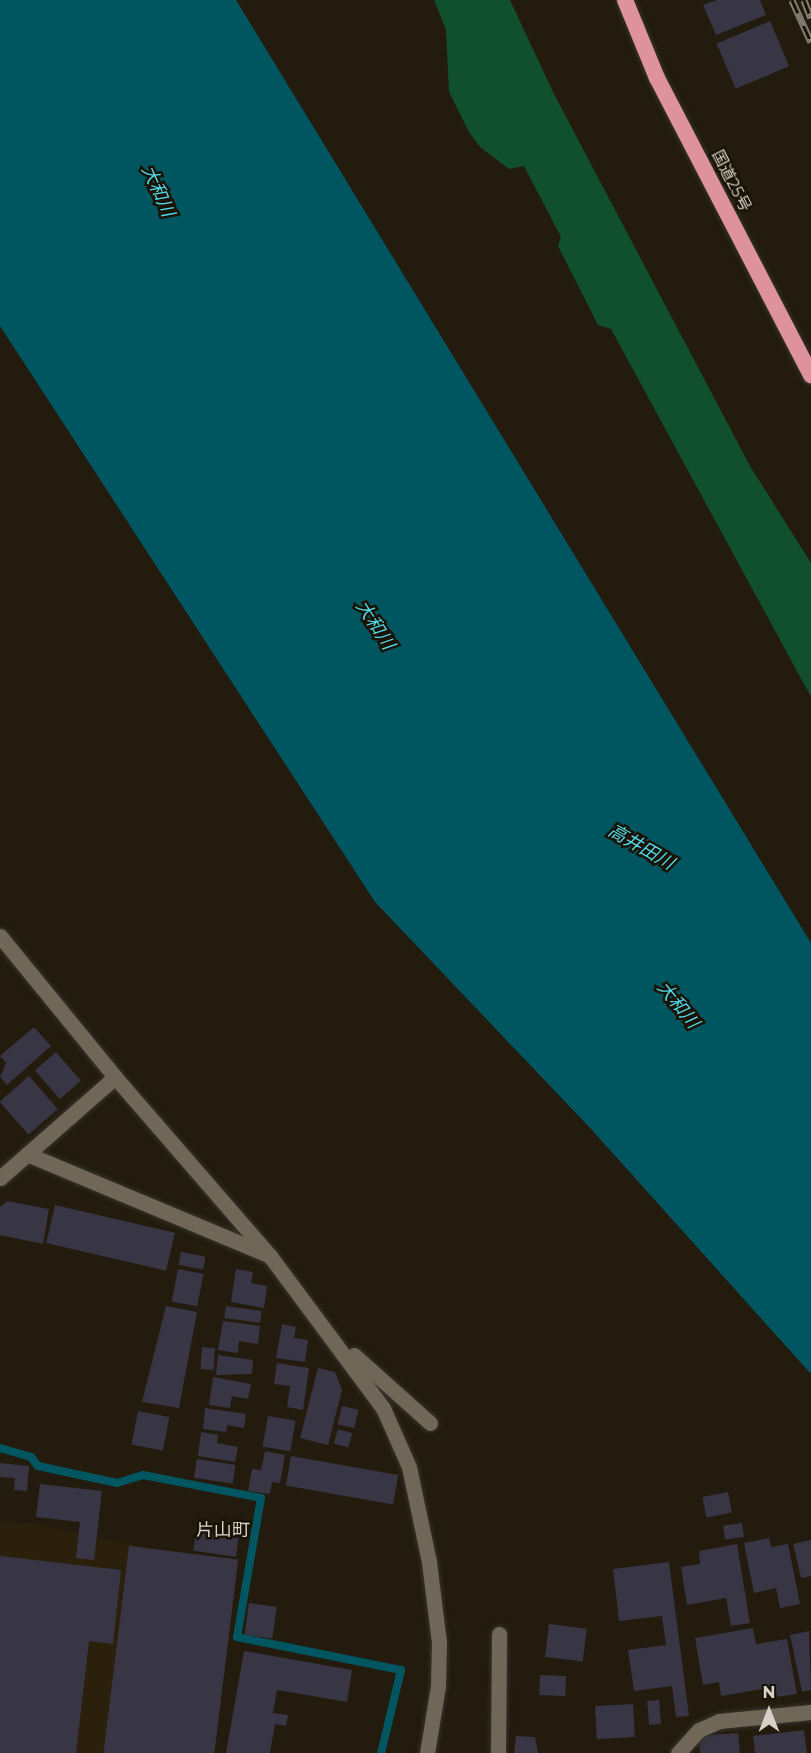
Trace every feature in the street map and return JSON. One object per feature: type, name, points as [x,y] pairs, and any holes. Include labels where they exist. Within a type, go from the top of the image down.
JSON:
[{"type":"highway","name":"国道25号","points":[[625,0],[657,78],[811,375]]},
{"type":"street","points":[[0,936],[115,1077],[270,1256],[334,1338],[383,1408],[409,1467],[429,1562],[439,1641],[438,1686],[427,1753]]},
{"type":"street","points":[[0,1178],[115,1077]]},
{"type":"street","points":[[27,1154],[270,1256]]},
{"type":"street","points":[[334,1338],[430,1423]]},
{"type":"street","points":[[498,1753],[499,1634]]},
{"type":"street","points":[[678,1753],[699,1730],[719,1721],[811,1712]]},
{"type":"shaded area","points":[[0,1522],[29,1523],[229,1565],[211,1753],[0,1753]]},
{"type":"green space","points":[[434,0],[510,0],[554,94],[750,466],[811,563],[811,697],[611,329],[598,325],[558,246],[561,237],[524,166],[509,169],[480,147],[469,132],[449,92],[446,30]]},
{"type":"water","points":[[0,0],[236,0],[811,943],[811,1374],[591,1129],[375,902],[0,326]]},
{"type":"building","points":[[717,0],[760,0],[766,15],[716,35],[703,5]]},
{"type":"building","points":[[770,21],[789,66],[736,89],[717,44]]},
{"type":"building","points":[[34,1027],[51,1046],[7,1085],[0,1077],[6,1063],[0,1056]]},
{"type":"building","points":[[56,1052],[81,1081],[60,1099],[35,1070]]},
{"type":"building","points":[[29,1076],[58,1109],[28,1135],[0,1101]]},
{"type":"building","points":[[7,1201],[49,1209],[43,1244],[0,1235],[0,1207]]},
{"type":"building","points":[[55,1205],[175,1233],[166,1271],[46,1243]]},
{"type":"building","points":[[181,1252],[206,1257],[203,1270],[179,1265]]},
{"type":"building","points":[[178,1269],[204,1274],[197,1306],[172,1301]]},
{"type":"building","points":[[236,1269],[253,1272],[251,1283],[267,1286],[264,1308],[231,1302]]},
{"type":"building","points":[[166,1306],[197,1312],[179,1408],[142,1402]]},
{"type":"building","points":[[226,1306],[262,1311],[260,1323],[224,1318]]},
{"type":"building","points":[[223,1321],[260,1326],[258,1344],[239,1341],[238,1353],[218,1350]]},
{"type":"building","points":[[282,1324],[296,1327],[294,1338],[308,1340],[305,1362],[276,1358]]},
{"type":"building","points":[[202,1347],[215,1348],[213,1370],[200,1369]]},
{"type":"building","points":[[218,1355],[253,1360],[252,1374],[216,1375]]},
{"type":"building","points":[[277,1363],[309,1368],[303,1410],[287,1407],[290,1386],[274,1384]]},
{"type":"building","points":[[318,1368],[335,1372],[342,1390],[328,1445],[300,1438]]},
{"type":"building","points":[[213,1377],[251,1384],[248,1399],[232,1396],[230,1408],[209,1405]]},
{"type":"building","points":[[342,1406],[359,1410],[354,1428],[338,1425]]},
{"type":"building","points":[[205,1408],[246,1414],[244,1428],[227,1425],[226,1432],[203,1429]]},
{"type":"building","points":[[138,1411],[169,1417],[163,1450],[132,1444]]},
{"type":"building","points":[[268,1416],[296,1421],[290,1451],[263,1447]]},
{"type":"building","points":[[338,1429],[352,1433],[348,1448],[334,1443]]},
{"type":"building","points":[[201,1432],[218,1435],[217,1443],[238,1447],[235,1462],[198,1456]]},
{"type":"building","points":[[265,1451],[285,1455],[280,1483],[272,1482],[270,1494],[248,1491],[252,1469],[261,1470]]},
{"type":"building","points":[[291,1456],[398,1475],[393,1504],[286,1486]]},
{"type":"building","points":[[197,1459],[236,1465],[233,1484],[194,1478]]},
{"type":"building","points":[[0,1463],[29,1466],[27,1491],[14,1490],[15,1478],[0,1477]]},
{"type":"building","points":[[40,1484],[102,1491],[94,1560],[76,1558],[80,1522],[36,1517]]},
{"type":"building","points":[[728,1492],[732,1513],[706,1518],[702,1497]]},
{"type":"building","points":[[742,1523],[744,1537],[725,1540],[723,1526]]},
{"type":"building","points":[[196,1532],[239,1538],[236,1557],[193,1551]]},
{"type":"building","points":[[769,1538],[771,1547],[788,1544],[800,1604],[780,1608],[776,1588],[754,1593],[744,1543]]},
{"type":"building","points":[[811,1540],[811,1576],[801,1578],[793,1544]]},
{"type":"building","points":[[737,1544],[750,1623],[731,1626],[726,1598],[687,1605],[681,1567],[700,1564],[699,1551]]},
{"type":"building","points":[[129,1546],[238,1559],[214,1753],[104,1752]]},
{"type":"building","points":[[0,1556],[121,1570],[113,1644],[89,1641],[76,1753],[0,1753]]},
{"type":"building","points":[[669,1562],[689,1716],[676,1717],[672,1686],[634,1691],[628,1650],[666,1645],[662,1616],[619,1621],[613,1569]]},
{"type":"building","points":[[249,1603],[277,1607],[272,1639],[245,1635]]},
{"type":"building","points":[[549,1624],[587,1629],[583,1661],[545,1657]]},
{"type":"building","points":[[753,1628],[756,1644],[787,1639],[797,1694],[777,1697],[775,1687],[721,1696],[719,1682],[703,1685],[695,1638]]},
{"type":"building","points":[[809,1631],[811,1690],[802,1692],[790,1635]]},
{"type":"building","points":[[244,1651],[352,1670],[347,1702],[277,1690],[273,1713],[288,1715],[286,1726],[275,1724],[270,1753],[226,1753]]},
{"type":"building","points":[[540,1675],[566,1676],[565,1696],[539,1695]]},
{"type":"building","points":[[659,1700],[661,1724],[649,1725],[647,1701]]},
{"type":"building","points":[[633,1704],[635,1737],[597,1739],[595,1706]]},
{"type":"building","points":[[804,1730],[807,1753],[755,1753],[753,1736]]},
{"type":"building","points":[[738,1733],[740,1753],[700,1753],[699,1736]]},
{"type":"building","points":[[516,1736],[535,1737],[538,1753],[514,1753]]},
{"type":"waterway","points":[[0,1448],[31,1457],[38,1466],[117,1483],[143,1475],[261,1498],[237,1637],[401,1670],[381,1753]]},
{"type":"railway","points":[[792,0],[811,42]]},
{"type":"railway","points":[[804,0],[811,18]]},
{"type":"district","name":"片山町","points":[[223,1530]]},
{"type":"water label","name":"大和川","points":[[158,191]]},
{"type":"water label","name":"大和川","points":[[375,625]]},
{"type":"water label","name":"高井田川","points":[[641,847]]},
{"type":"water label","name":"大和川","points":[[678,1005]]}]
